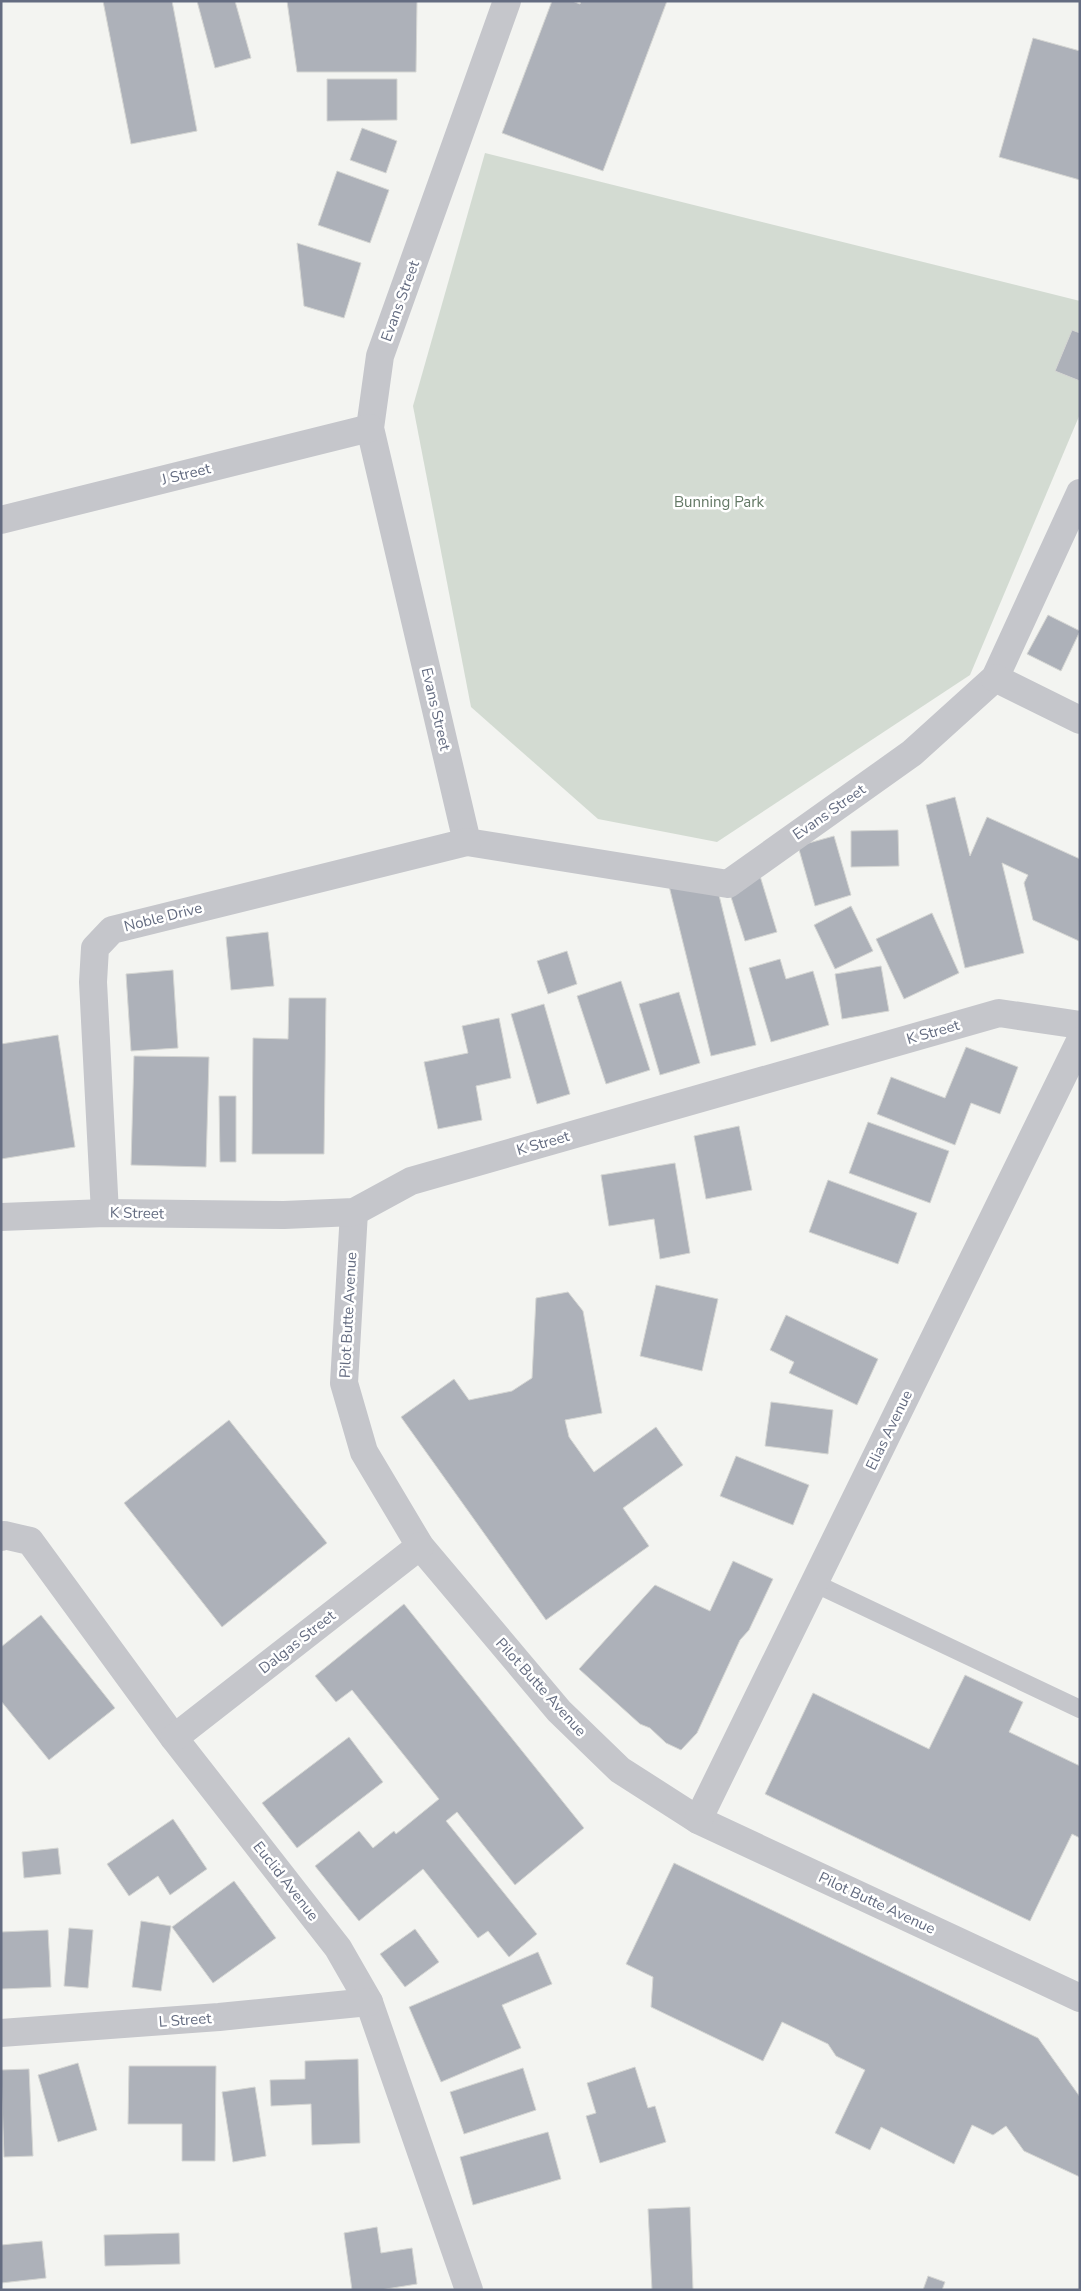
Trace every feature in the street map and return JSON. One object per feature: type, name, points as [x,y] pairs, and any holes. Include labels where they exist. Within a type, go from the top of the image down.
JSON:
[{"type":"street","name":"Evans Street","points":[[507,1],[380,356],[370,428],[467,842],[728,884],[912,753],[995,678]]},
{"type":"street","name":"J Street","points":[[1,520],[370,428]]},
{"type":"street","points":[[1080,492],[995,678],[1080,720]]},
{"type":"street","name":"Noble Drive","points":[[105,1213],[93,982],[95,948],[112,930],[467,842]]},
{"type":"street","name":"K Street","points":[[1,1217],[105,1213],[284,1215],[354,1212],[411,1181],[1000,1013],[1080,1025]]},
{"type":"street","name":"Elias Avenue","points":[[698,1820],[1080,1041]]},
{"type":"street","name":"Pilot Butte Avenue","points":[[354,1212],[344,1383],[364,1452],[420,1546],[559,1712],[620,1770],[698,1820],[1080,1998]]},
{"type":"street","name":"Euclid Avenue","points":[[3,1536],[30,1541],[174,1738],[338,1948],[369,2002],[469,2290]]},
{"type":"street","name":"Dalgas Street","points":[[174,1738],[420,1546]]},
{"type":"street","name":"L Street","points":[[1,2033],[219,2017],[369,2002]]},
{"type":"lane","points":[[814,1583],[1080,1709]]},
{"type":"green space","name":"Bunning Park","points":[[485,153],[1080,301],[1080,414],[970,675],[717,842],[598,819],[471,707],[413,406]]},
{"type":"building","points":[[103,1],[172,1],[197,131],[131,144]]},
{"type":"building","points":[[197,1],[235,1],[251,58],[215,68]]},
{"type":"building","points":[[287,1],[417,1],[416,72],[297,72]]},
{"type":"building","points":[[552,1],[572,1],[580,4],[581,1],[667,1],[603,171],[502,133]]},
{"type":"building","points":[[1033,38],[1080,51],[1080,180],[999,157]]},
{"type":"building","points":[[327,79],[397,79],[397,120],[327,121]]},
{"type":"building","points":[[362,128],[397,141],[386,173],[350,160]]},
{"type":"building","points":[[337,171],[389,190],[370,243],[318,225]]},
{"type":"building","points":[[297,243],[361,263],[344,318],[304,306]]},
{"type":"building","points":[[1072,330],[1080,333],[1080,381],[1055,371]]},
{"type":"building","points":[[1048,615],[1080,631],[1061,671],[1027,654]]},
{"type":"building","points":[[955,797],[970,856],[987,817],[1080,859],[1079,941],[1033,920],[1024,883],[1028,875],[1002,863],[1024,953],[965,968],[926,805]]},
{"type":"building","points":[[898,830],[899,866],[851,867],[851,831]]},
{"type":"building","points":[[834,836],[851,895],[815,906],[798,846]]},
{"type":"building","points":[[757,866],[777,932],[745,941],[724,875]]},
{"type":"building","points":[[714,875],[756,1045],[711,1056],[669,886]]},
{"type":"building","points":[[851,906],[873,951],[835,969],[814,925]]},
{"type":"building","points":[[932,913],[959,973],[904,999],[876,939]]},
{"type":"building","points":[[268,932],[274,986],[231,990],[226,937]]},
{"type":"building","points":[[567,951],[577,984],[548,994],[537,961]]},
{"type":"building","points":[[780,959],[786,979],[813,971],[829,1025],[771,1042],[749,968]]},
{"type":"building","points":[[881,966],[889,1011],[842,1019],[835,974]]},
{"type":"building","points":[[173,970],[178,1048],[131,1051],[126,974]]},
{"type":"building","points":[[621,981],[650,1070],[606,1084],[577,996]]},
{"type":"building","points":[[679,992],[700,1063],[660,1075],[639,1004]]},
{"type":"building","points":[[289,998],[326,998],[324,1154],[252,1154],[253,1038],[288,1039]]},
{"type":"building","points":[[544,1004],[570,1094],[537,1104],[511,1014]]},
{"type":"building","points":[[499,1018],[511,1078],[476,1086],[482,1120],[438,1129],[424,1062],[468,1053],[462,1026]]},
{"type":"building","points":[[58,1035],[75,1147],[1,1159],[1,1044]]},
{"type":"building","points":[[966,1047],[1018,1067],[1000,1114],[971,1103],[955,1145],[877,1114],[891,1077],[945,1098]]},
{"type":"building","points":[[134,1056],[209,1057],[206,1167],[131,1165]]},
{"type":"building","points":[[219,1096],[236,1096],[236,1162],[220,1162]]},
{"type":"building","points":[[868,1122],[949,1151],[930,1203],[849,1173]]},
{"type":"building","points":[[739,1126],[752,1190],[706,1199],[694,1136]]},
{"type":"building","points":[[675,1163],[690,1253],[660,1259],[654,1219],[609,1226],[601,1175]]},
{"type":"building","points":[[828,1180],[917,1213],[898,1264],[809,1232]]},
{"type":"building","points":[[656,1285],[718,1299],[702,1371],[640,1356]]},
{"type":"building","points":[[568,1292],[583,1311],[602,1413],[565,1420],[569,1437],[594,1472],[656,1427],[683,1465],[623,1508],[649,1546],[546,1620],[401,1417],[454,1379],[469,1400],[512,1391],[532,1378],[536,1298]]},
{"type":"building","points":[[786,1315],[878,1359],[857,1405],[789,1373],[794,1362],[770,1350]]},
{"type":"building","points":[[771,1402],[833,1410],[828,1454],[765,1446]]},
{"type":"building","points":[[229,1420],[327,1543],[222,1627],[124,1503]]},
{"type":"building","points":[[736,1456],[809,1485],[793,1525],[720,1496]]},
{"type":"building","points":[[733,1561],[773,1579],[749,1630],[740,1640],[697,1733],[681,1750],[666,1743],[650,1728],[640,1724],[579,1669],[655,1585],[710,1611]]},
{"type":"building","points":[[404,1604],[584,1828],[515,1885],[457,1812],[446,1821],[537,1934],[509,1957],[488,1931],[478,1938],[423,1869],[359,1921],[315,1866],[359,1831],[373,1848],[394,1831],[396,1834],[439,1799],[352,1690],[336,1702],[315,1676]]},
{"type":"building","points":[[41,1615],[115,1708],[49,1760],[1,1701],[1,1647]]},
{"type":"building","points":[[965,1675],[1023,1702],[1009,1732],[1080,1766],[1080,1838],[1072,1834],[1030,1921],[765,1794],[813,1693],[929,1749]]},
{"type":"building","points":[[349,1737],[383,1782],[297,1848],[262,1803]]},
{"type":"building","points":[[173,1819],[207,1869],[170,1895],[158,1876],[129,1896],[107,1864]]},
{"type":"building","points":[[58,1848],[61,1874],[24,1878],[22,1852]]},
{"type":"building","points":[[674,1863],[1038,2038],[1080,2097],[1080,2177],[1024,2151],[1006,2126],[993,2135],[972,2125],[954,2164],[881,2127],[870,2150],[835,2133],[865,2070],[836,2056],[828,2044],[782,2022],[763,2061],[651,2007],[653,1977],[626,1964]]},
{"type":"building","points":[[234,1881],[276,1938],[213,1983],[172,1927]]},
{"type":"building","points":[[141,1921],[171,1926],[161,1991],[132,1987]]},
{"type":"building","points":[[69,1928],[93,1930],[88,1988],[64,1986]]},
{"type":"building","points":[[415,1929],[439,1962],[405,1987],[380,1954]]},
{"type":"building","points":[[48,1930],[51,1987],[1,1989],[1,1932]]},
{"type":"building","points":[[538,1952],[552,1984],[502,2005],[521,2048],[441,2082],[409,2007]]},
{"type":"building","points":[[358,2059],[360,2143],[312,2145],[311,2104],[271,2106],[270,2080],[305,2079],[305,2061]]},
{"type":"building","points":[[78,2063],[97,2130],[58,2142],[38,2075]]},
{"type":"building","points":[[129,2066],[216,2066],[215,2161],[182,2161],[182,2124],[128,2124]]},
{"type":"building","points":[[635,2067],[648,2108],[655,2106],[666,2142],[600,2163],[586,2116],[596,2113],[587,2083]]},
{"type":"building","points":[[523,2068],[536,2110],[464,2134],[450,2092]]},
{"type":"building","points":[[29,2069],[33,2156],[4,2157],[1,2070]]},
{"type":"building","points":[[255,2087],[266,2156],[233,2162],[222,2092]]},
{"type":"building","points":[[548,2132],[561,2179],[473,2205],[460,2157]]},
{"type":"building","points":[[690,2207],[693,2290],[652,2290],[648,2209]]},
{"type":"building","points":[[377,2227],[381,2253],[412,2248],[417,2284],[380,2290],[352,2290],[344,2233]]},
{"type":"building","points":[[179,2233],[180,2264],[105,2266],[104,2235]]},
{"type":"building","points":[[42,2241],[46,2278],[1,2283],[1,2245]]},
{"type":"building","points":[[928,2276],[945,2282],[942,2290],[923,2290]]}]
